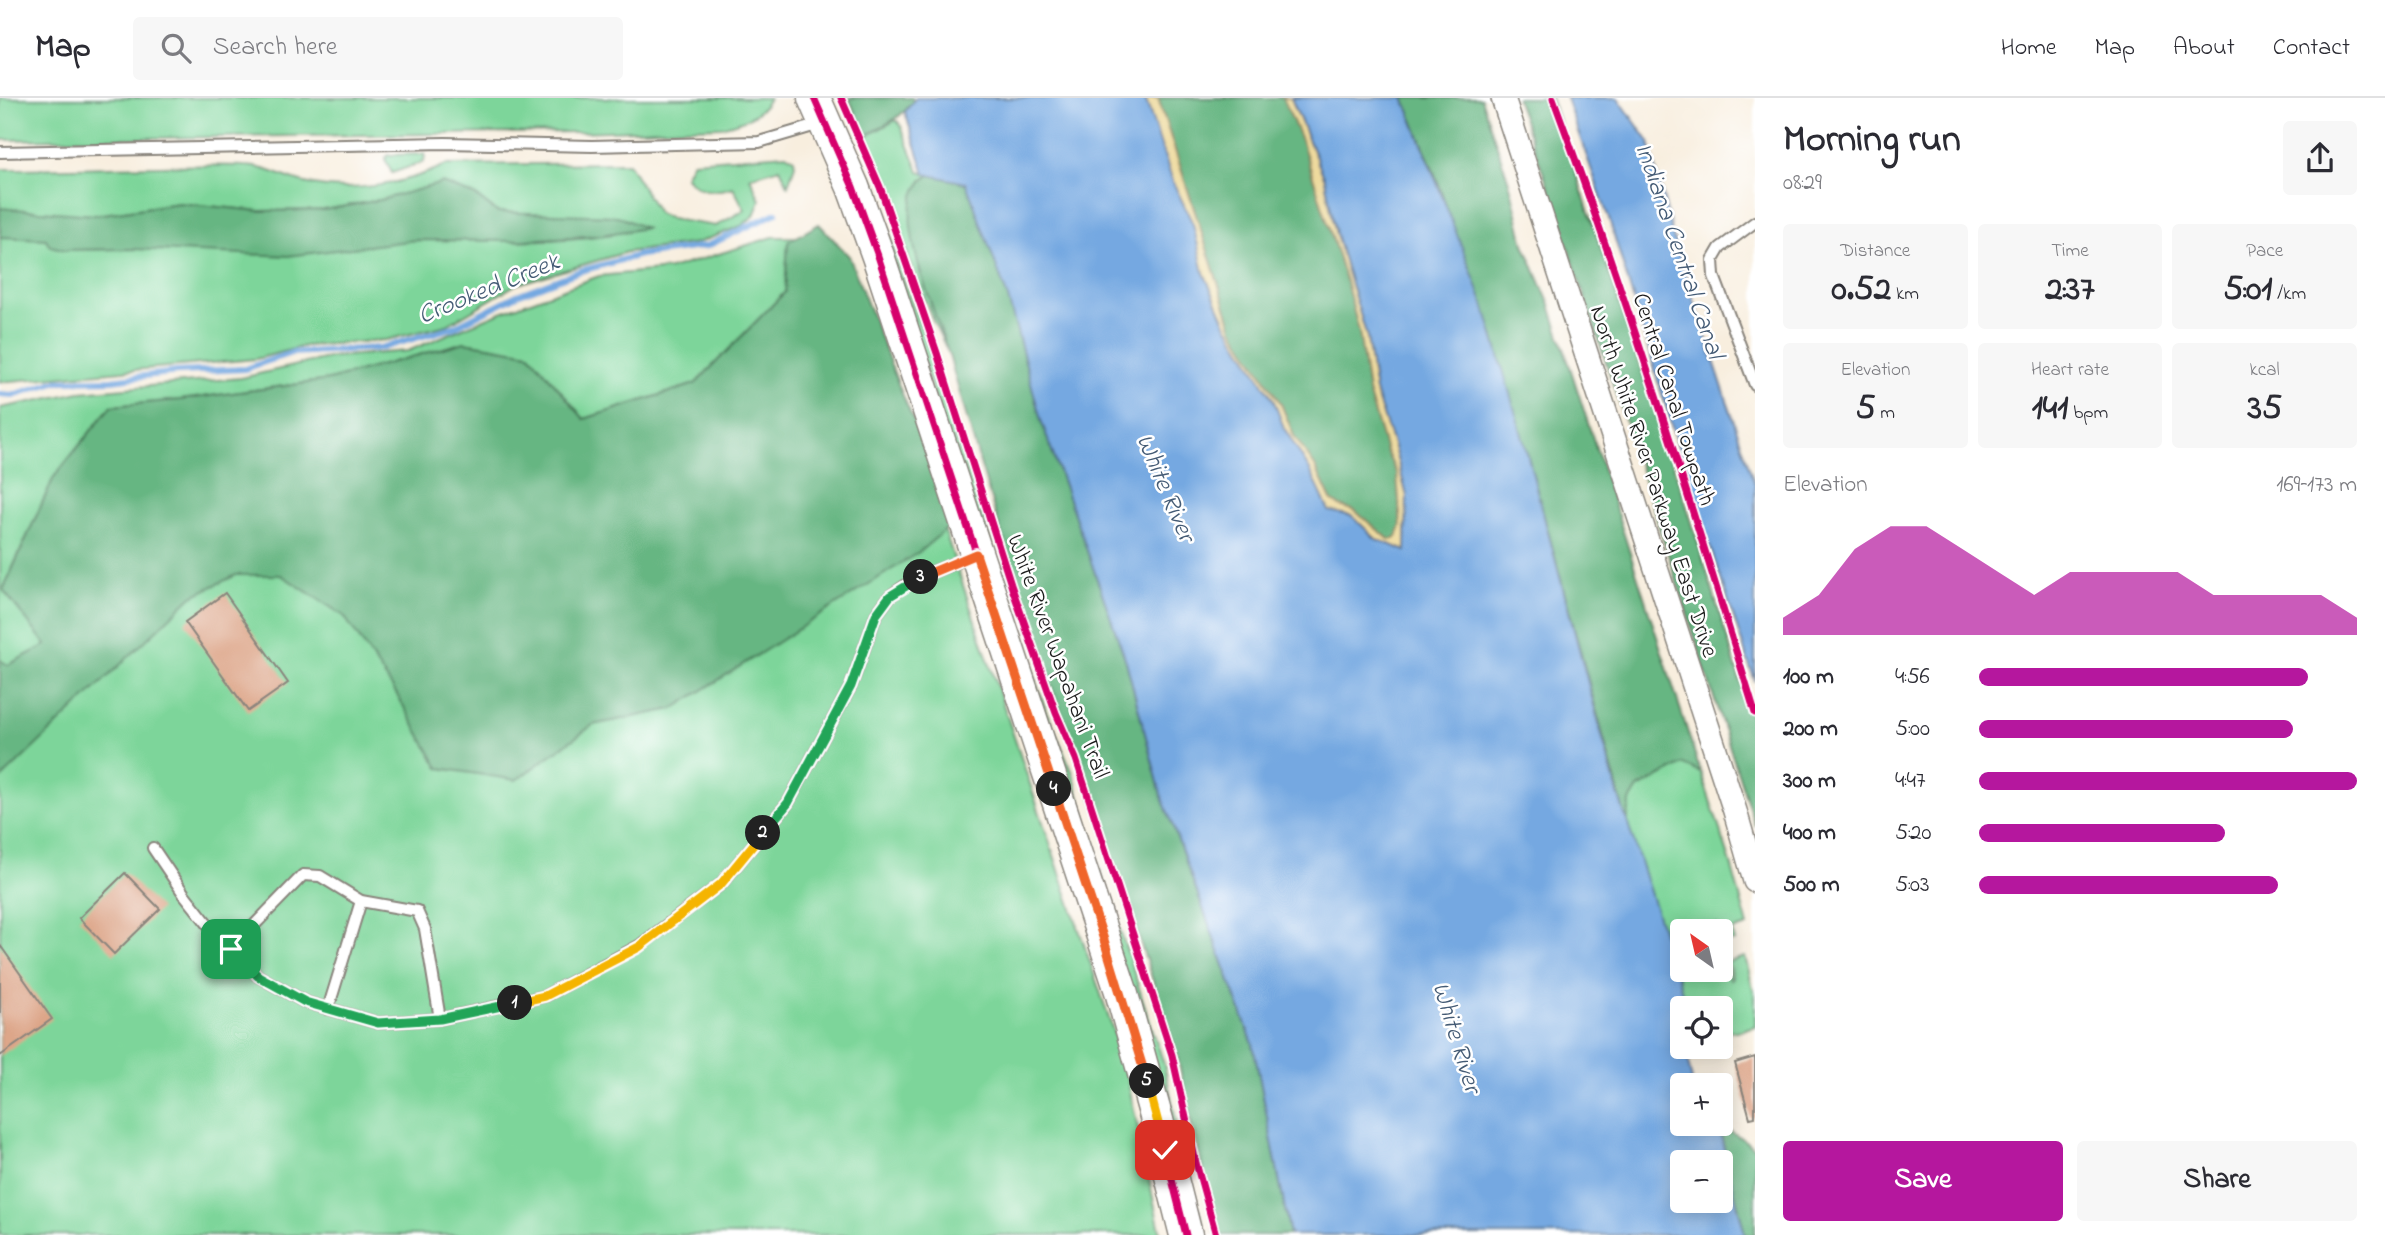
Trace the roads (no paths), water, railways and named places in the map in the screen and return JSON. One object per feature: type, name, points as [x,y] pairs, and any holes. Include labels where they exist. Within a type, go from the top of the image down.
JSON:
[{"type":"street","name":"North White River Parkway East Drive","points":[[1503,98],[1735,811],[1755,881]]},
{"type":"street","points":[[820,110],[878,256],[1121,991],[1186,1235]]},
{"type":"lane","points":[[0,152],[446,144],[592,146],[759,142],[820,110]]},
{"type":"lane","points":[[1755,222],[1720,248],[1713,260],[1714,276],[1755,385]]},
{"type":"lane","points":[[153,848],[218,937],[258,976],[305,1002],[378,1023],[440,1019],[545,996],[639,947],[721,884],[788,803],[851,686],[876,615],[890,596],[915,579],[976,554]]},
{"type":"lane","points":[[231,949],[303,875],[320,876],[361,901],[417,911],[425,929],[440,1019]]},
{"type":"lane","points":[[328,1009],[361,901]]},
{"type":"water","name":"White River","points":[[916,98],[1145,98],[1173,182],[1193,224],[1204,273],[1226,324],[1273,399],[1284,428],[1311,472],[1329,511],[1352,516],[1376,539],[1406,551],[1407,496],[1375,391],[1367,337],[1336,234],[1325,179],[1291,98],[1404,98],[1484,304],[1526,449],[1614,781],[1670,953],[1670,982],[1679,982],[1683,996],[1670,996],[1670,1059],[1687,1059],[1690,1073],[1670,1073],[1670,1136],[1721,1136],[1724,1150],[1670,1150],[1670,1213],[1733,1213],[1733,1186],[1745,1235],[1290,1235],[1253,1044],[1161,794],[1126,661],[1041,420],[1008,298],[966,183],[925,174],[905,112]]},
{"type":"water","points":[[1566,98],[1618,98],[1649,142],[1674,240],[1755,485],[1755,682],[1687,477],[1609,219]]},
{"type":"waterway","name":"Crooked Creek","points":[[0,394],[13,395],[58,381],[111,380],[177,372],[245,369],[291,353],[381,348],[454,327],[517,295],[580,271],[640,255],[707,246],[776,213]]},
{"type":"water label","name":"Indiana Central Canal","points":[[1681,250]]}]
